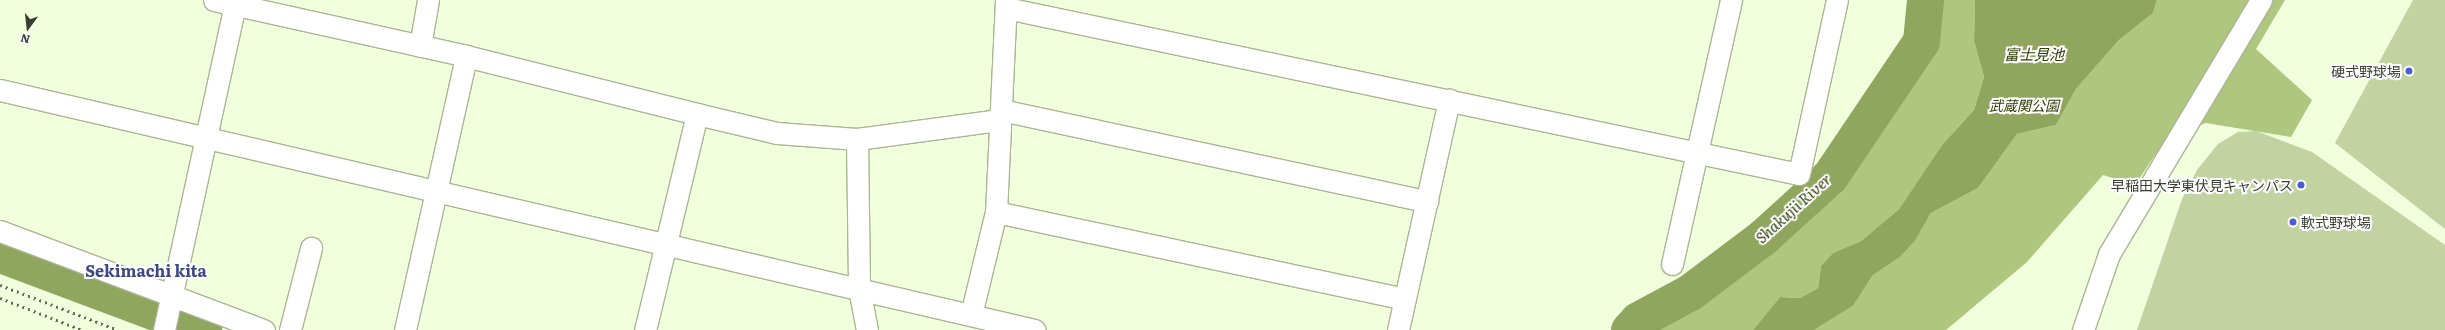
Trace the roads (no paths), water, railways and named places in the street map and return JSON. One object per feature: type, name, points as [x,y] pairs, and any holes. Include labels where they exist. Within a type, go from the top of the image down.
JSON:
[{"type":"street","points":[[214,0],[236,2],[466,56],[777,133],[857,139],[1001,115],[1427,201]]},
{"type":"street","points":[[420,46],[428,0]]},
{"type":"street","points":[[1672,264],[1699,152],[1731,0]]},
{"type":"street","points":[[971,315],[996,212],[1006,4],[1799,174],[1837,0]]},
{"type":"street","points":[[2083,330],[2109,254],[2261,0]]},
{"type":"street","points":[[164,330],[236,2]]},
{"type":"street","points":[[405,330],[466,56]]},
{"type":"street","points":[[0,90],[1035,330]]},
{"type":"street","points":[[1398,330],[1449,100]]},
{"type":"street","points":[[646,330],[698,114]]},
{"type":"street","points":[[857,139],[859,288],[867,330]]},
{"type":"street","points":[[996,212],[1404,299]]},
{"type":"street","points":[[0,231],[170,299],[264,330]]},
{"type":"street","points":[[290,330],[311,248]]},
{"type":"water","name":"富士見池","points":[[1975,0],[2157,0],[2153,13],[2119,40],[2076,89],[2056,125],[2017,134],[1978,188],[1931,213],[1915,241],[1900,257],[1873,275],[1853,306],[1814,330],[1753,330],[1780,297],[1800,298],[1818,288],[1821,266],[1833,253],[1861,241],[1899,209],[1942,145],[1974,110],[1984,77],[1974,41]]},
{"type":"waterway","name":"Shakujii River","points":[[1629,330],[1638,320],[1690,292],[1763,237],[1830,176],[1921,41],[1925,0]]},
{"type":"waterway","name":"Shakujii River","points":[[0,254],[203,330]]},
{"type":"railway","points":[[0,285],[118,330]]},
{"type":"railway","points":[[0,298],[82,330]]},
{"type":"place","name":"硬式野球場","points":[[2409,71]]},
{"type":"place","name":"早稲田大学東伏見キャンパス","points":[[2301,185]]},
{"type":"place","name":"軟式野球場","points":[[2293,222]]},
{"type":"district","name":"Sekimachi kita","points":[[146,270]]},
{"type":"park label","name":"武蔵関公園","points":[[2024,105]]}]
